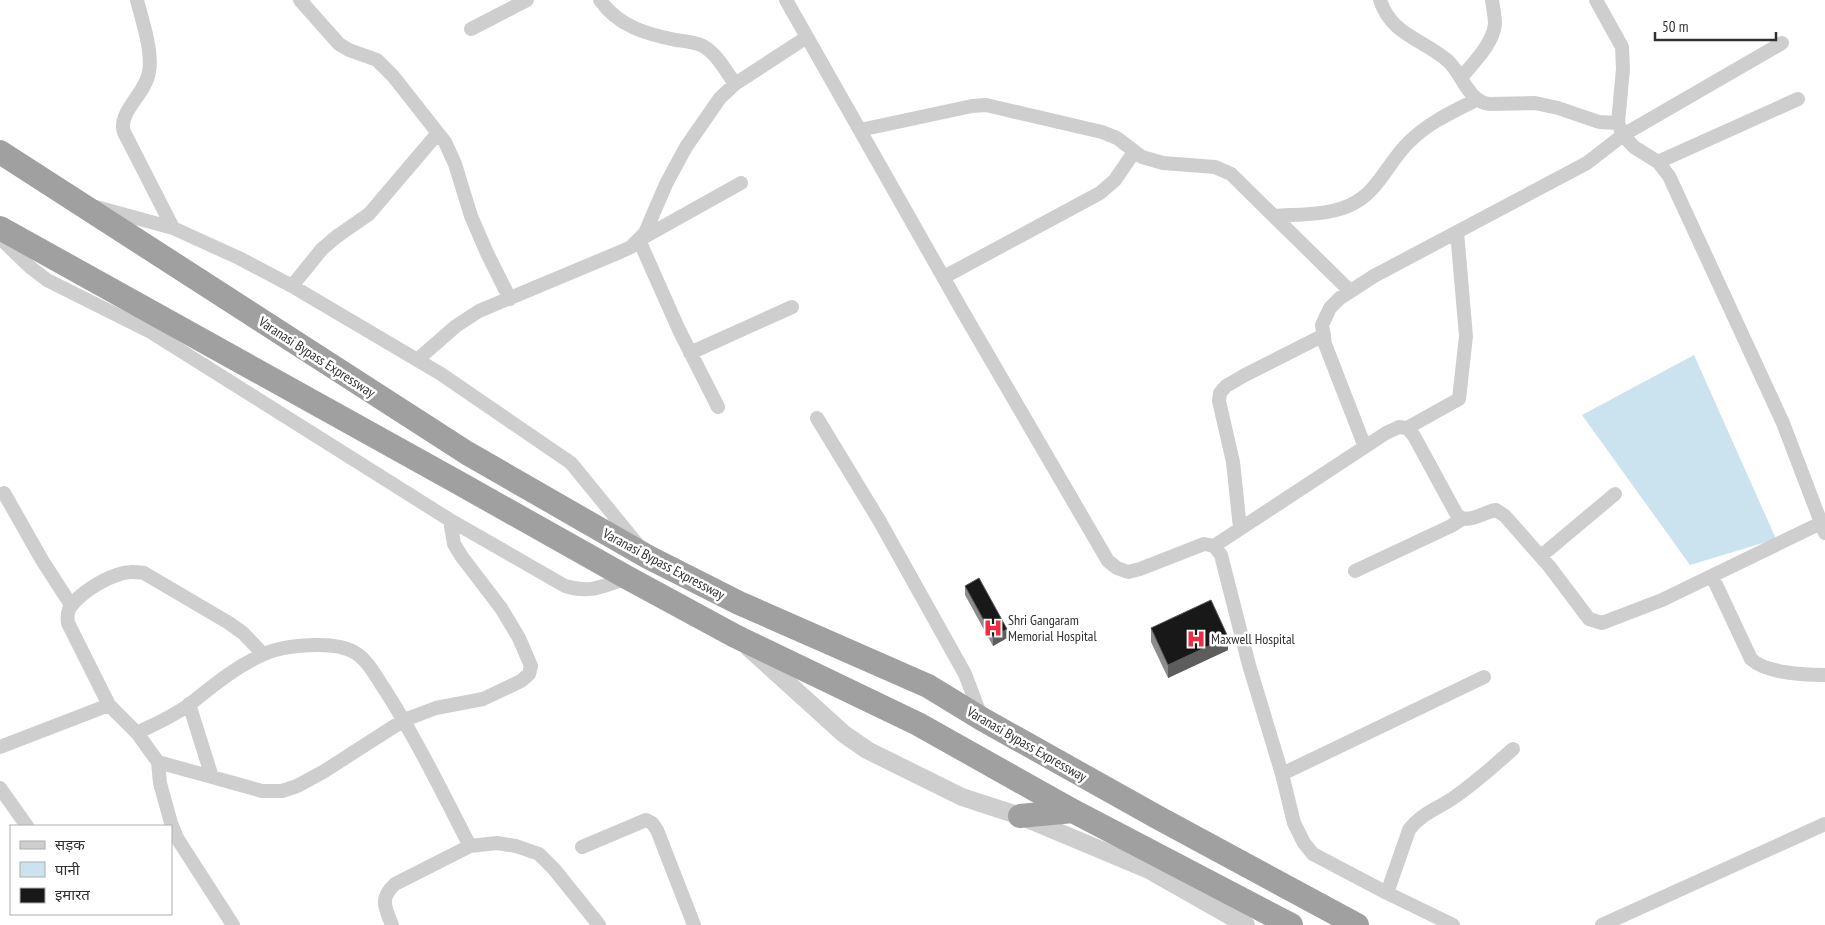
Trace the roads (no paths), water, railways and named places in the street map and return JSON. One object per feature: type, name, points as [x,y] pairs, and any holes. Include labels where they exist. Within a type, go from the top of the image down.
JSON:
[{"type":"highway","name":"Varanasi Bypass Expressway","points":[[0,152],[467,454],[648,557],[739,604],[928,686],[982,720],[1156,817],[1357,925]]},
{"type":"highway","name":"Varanasi Bypass Expressway","points":[[0,228],[628,578],[736,636],[918,724],[1073,811],[1291,925]]},
{"type":"highway","points":[[1020,816],[1073,811]]},
{"type":"street","points":[[137,0],[150,56],[150,70],[147,82],[124,118],[123,128],[126,138],[173,228]]},
{"type":"street","points":[[300,0],[339,44],[349,50],[377,60],[393,76],[445,142],[471,216],[510,298]]},
{"type":"street","points":[[471,30],[527,0]]},
{"type":"street","points":[[600,0],[607,10],[623,24],[639,31],[701,44],[719,61],[735,84]]},
{"type":"street","points":[[786,0],[1108,561],[1117,568],[1128,572],[1204,544],[1214,546],[1221,556],[1248,665],[1282,774],[1294,823],[1304,843],[1313,854],[1386,893],[1453,925]]},
{"type":"street","points":[[1380,0],[1384,13],[1389,20],[1447,60],[1476,100],[1490,104],[1536,103],[1558,108],[1620,129],[1634,147],[1658,162],[1668,176],[1783,423],[1823,528],[1662,600],[1602,623],[1589,619],[1585,615],[1541,556],[1505,516],[1496,510],[1468,520],[1462,519],[1457,515],[1414,436],[1407,428]]},
{"type":"street","points":[[1461,78],[1489,41],[1494,31],[1495,22],[1492,0]]},
{"type":"street","points":[[1596,0],[1622,47],[1623,68],[1620,129]]},
{"type":"street","points":[[639,240],[645,233],[666,184],[686,146],[720,98],[735,84],[807,37]]},
{"type":"street","points":[[1365,446],[1325,344],[1322,325],[1330,308],[1340,298],[1374,276],[1587,163],[1620,129],[1782,43]]},
{"type":"street","points":[[1658,162],[1798,99]]},
{"type":"street","points":[[1274,216],[1327,212],[1356,202],[1378,182],[1396,156],[1422,131],[1437,120],[1476,100]]},
{"type":"street","points":[[860,130],[972,106],[986,106],[1102,132],[1117,138],[1142,158],[1163,163],[1215,167],[1230,174],[1350,291]]},
{"type":"street","points":[[292,286],[322,250],[336,237],[369,214],[438,133]]},
{"type":"street","points":[[944,277],[1100,193],[1115,180],[1134,152]]},
{"type":"street","points":[[417,360],[456,326],[479,311],[620,252],[741,184]]},
{"type":"street","points":[[76,201],[173,228],[238,258],[292,286],[441,374],[571,463],[648,557]]},
{"type":"street","points":[[1214,546],[1365,446],[1399,427],[1407,428],[1458,399],[1466,336],[1457,232]]},
{"type":"street","points":[[0,238],[30,267],[47,280],[151,332],[450,520],[565,586],[580,590],[596,589],[628,578]]},
{"type":"street","points":[[639,240],[690,353],[718,407]]},
{"type":"street","points":[[690,353],[792,308]]},
{"type":"street","points":[[1240,528],[1233,462],[1219,401],[1220,393],[1226,386],[1245,375],[1324,335]]},
{"type":"street","points":[[817,418],[879,520],[965,674],[982,720]]},
{"type":"street","points":[[4,493],[42,560],[71,605]]},
{"type":"street","points":[[1541,556],[1614,494]]},
{"type":"street","points":[[1355,571],[1452,526],[1462,519]]},
{"type":"street","points":[[158,762],[262,791],[282,791],[297,786],[323,772],[404,720],[436,708],[483,699],[522,681],[529,674],[531,666],[519,638],[501,608],[454,544],[450,520]]},
{"type":"street","points":[[233,925],[176,838],[160,782],[158,762],[137,733],[109,705],[68,623],[67,614],[71,605],[90,589],[118,574],[144,573],[228,623],[242,633],[264,654]]},
{"type":"street","points":[[1712,576],[1751,659],[1757,665],[1768,669],[1825,675]]},
{"type":"street","points":[[736,636],[844,734],[867,750],[962,798],[1020,816],[1149,870],[1246,925]]},
{"type":"street","points":[[137,733],[168,718],[240,666],[264,654],[281,648],[297,646],[344,647],[355,652],[369,665],[404,720],[470,846]]},
{"type":"street","points":[[1282,774],[1484,677]]},
{"type":"street","points":[[189,704],[212,777]]},
{"type":"street","points":[[0,747],[109,705]]},
{"type":"street","points":[[1386,893],[1409,830],[1413,824],[1424,815],[1455,797],[1513,749]]},
{"type":"street","points":[[0,788],[26,825]]},
{"type":"street","points":[[582,847],[646,820],[652,823],[657,830],[694,925]]},
{"type":"street","points":[[1602,925],[1825,824]]},
{"type":"street","points":[[392,925],[384,900],[388,891],[395,884],[470,846],[497,843],[516,846],[539,854],[554,869],[599,925]]},
{"type":"water","points":[[1694,355],[1776,539],[1690,565],[1582,415]]},
{"type":"place","name":"Shri Gangaram Memorial Hospital","points":[[993,628]]},
{"type":"place","name":"Maxwell Hospital","points":[[1196,639]]}]
